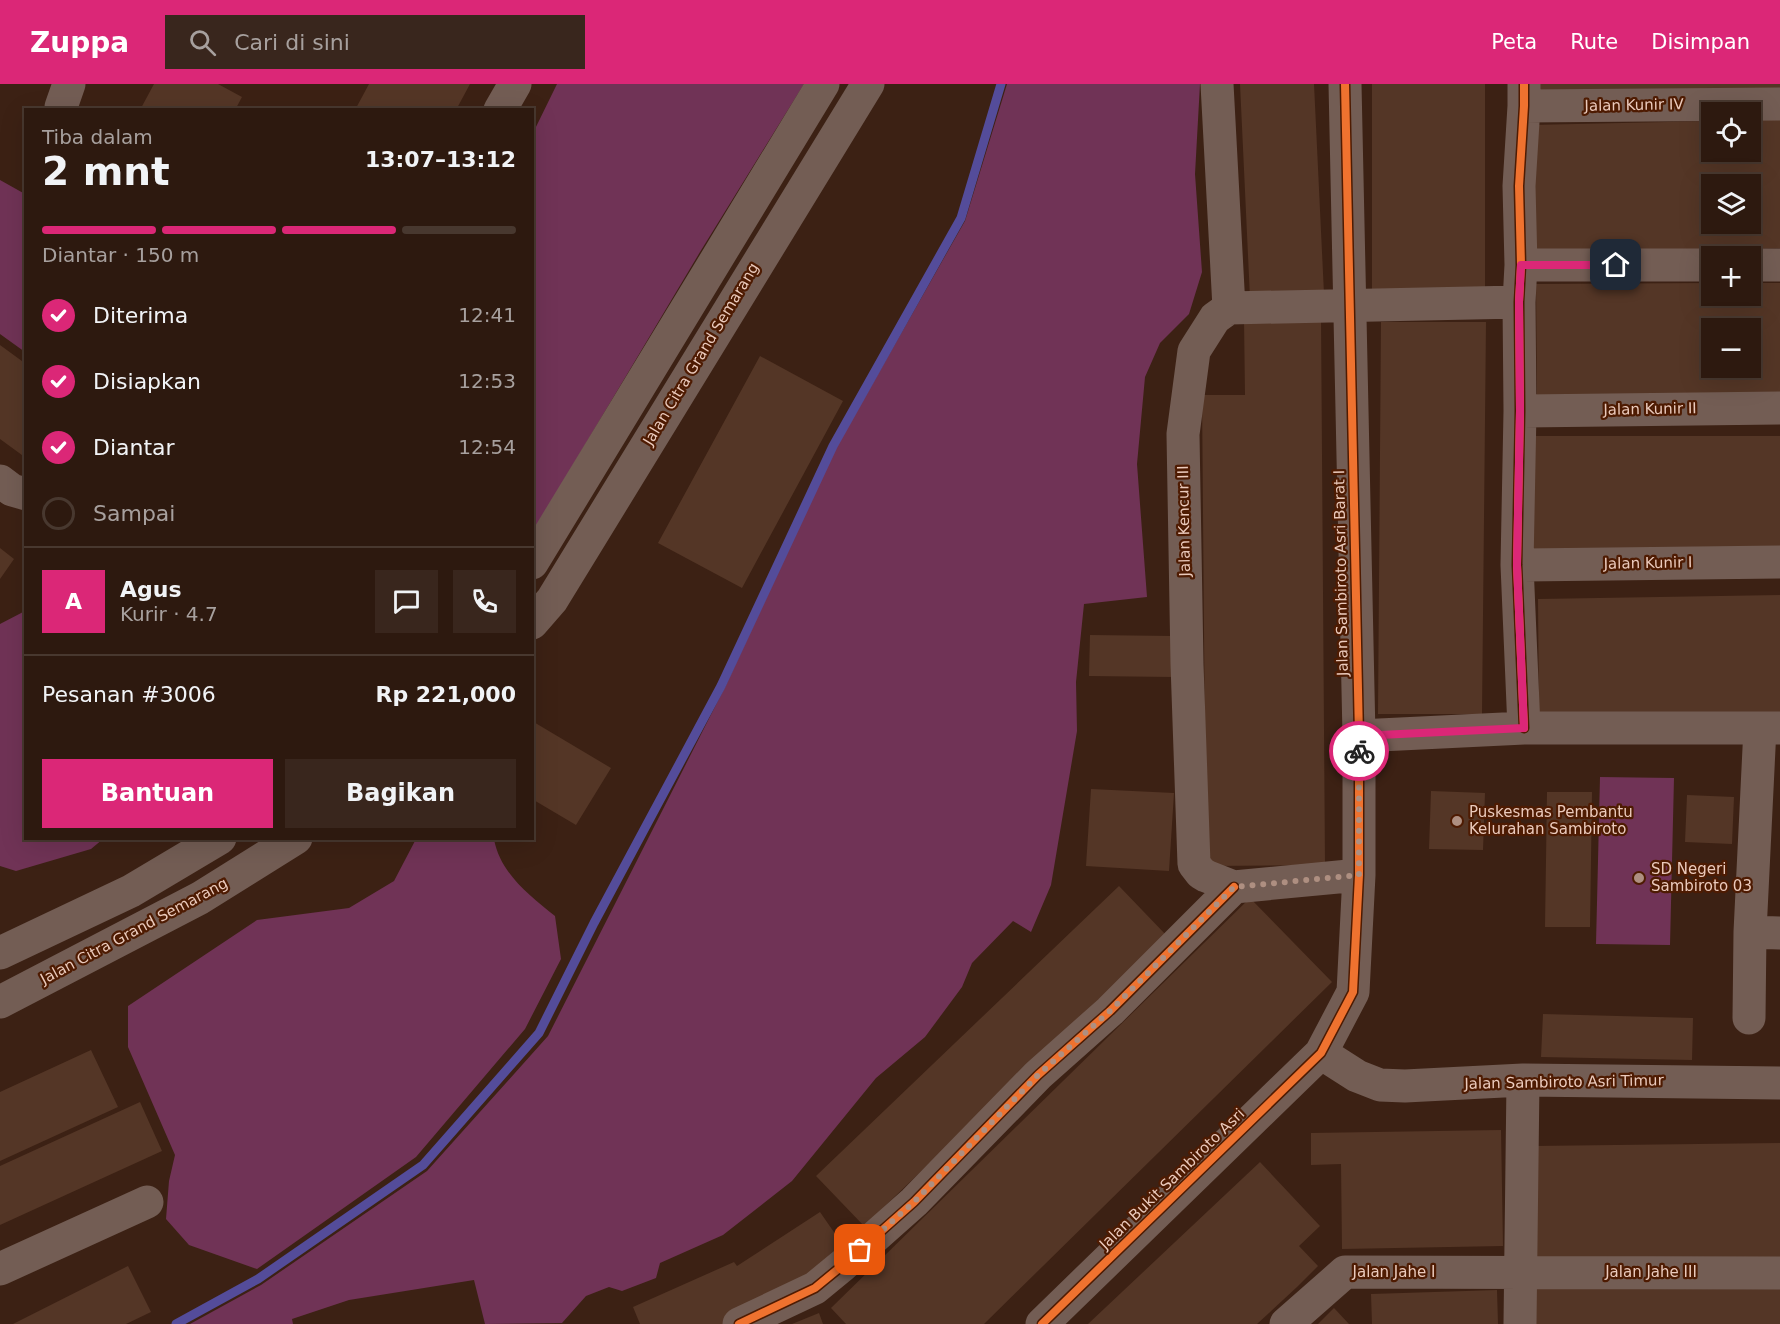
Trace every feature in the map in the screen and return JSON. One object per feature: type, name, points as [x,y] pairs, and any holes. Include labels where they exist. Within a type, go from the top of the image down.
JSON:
[{"type":"street","points":[[501,108],[515,84]]},
{"type":"street","points":[[534,560],[823,84]]},
{"type":"street","name":"Jalan Citra Grand Semarang","points":[[534,621],[552,600],[868,84]]},
{"type":"street","points":[[1217,84],[1229,308],[1519,302]]},
{"type":"street","name":"Jalan Sambiroto Asri Barat I","points":[[1321,1053],[1353,992],[1359,875],[1359,736],[1345,84]]},
{"type":"street","points":[[1524,95],[1519,186],[1521,265],[1517,565],[1524,728]]},
{"type":"street","name":"Jalan Kunir IV","points":[[1524,95],[1780,104]]},
{"type":"street","points":[[1521,265],[1701,265]]},
{"type":"street","points":[[1761,265],[1780,265]]},
{"type":"street","name":"Jalan Kencur III","points":[[1229,308],[1215,318],[1194,351],[1183,434],[1194,864],[1201,873],[1234,887],[1359,875]]},
{"type":"street","name":"Jalan Kunir II","points":[[1520,411],[1780,408]]},
{"type":"street","points":[[0,481],[12,490],[24,493]]},
{"type":"street","name":"Jalan Kunir I","points":[[1517,565],[1780,562]]},
{"type":"street","points":[[1359,736],[1524,728],[1770,728],[1765,933],[1749,1018]]},
{"type":"street","points":[[0,953],[131,891],[217,840]]},
{"type":"street","name":"Jalan Citra Grand Semarang","points":[[0,1002],[200,898],[293,840]]},
{"type":"street","points":[[739,1324],[815,1288],[843,1265],[914,1202],[1038,1075],[1110,1011],[1234,887]]},
{"type":"street","name":"Jalan Sambiroto Asri Timur","points":[[1321,1053],[1357,1076],[1380,1085],[1405,1086],[1523,1080],[1780,1083]]},
{"type":"street","name":"Jalan Bukit Sambiroto Asri","points":[[1042,1324],[1321,1053]]},
{"type":"street","points":[[1520,1324],[1523,1080]]},
{"type":"street","points":[[0,1269],[147,1202]]},
{"type":"street","name":"Jalan Jahe III","points":[[1521,1271],[1780,1273]]},
{"type":"street","name":"Jalan Jahe I","points":[[1286,1324],[1345,1272],[1521,1271]]},
{"type":"shaded area","points":[[557,84],[804,84],[700,252],[534,530],[534,131]]},
{"type":"shaded area","points":[[1007,84],[1200,84],[1195,174],[1202,272],[1189,314],[1160,343],[1145,377],[1137,464],[1147,597],[1084,604],[1076,682],[1077,731],[1051,885],[1031,932],[1013,921],[972,963],[962,987],[925,1037],[876,1078],[792,1181],[723,1235],[660,1263],[656,1278],[622,1291],[609,1287],[586,1296],[562,1323],[485,1324],[474,1280],[349,1300],[292,1319],[293,1324],[190,1324],[261,1285],[427,1171],[548,1036],[725,687],[836,448],[965,221]]},
{"type":"shaded area","points":[[0,180],[24,193],[24,351],[0,334]]},
{"type":"shaded area","points":[[24,612],[24,840],[102,840],[91,849],[16,871],[0,866],[0,624]]},
{"type":"shaded area","points":[[1600,777],[1674,778],[1670,945],[1596,944]]},
{"type":"shaded area","points":[[415,840],[494,840],[497,851],[509,873],[555,916],[561,959],[525,1029],[416,1157],[257,1269],[189,1245],[166,1219],[169,1181],[175,1155],[128,1047],[128,1006],[257,920],[349,908],[394,881]]},
{"type":"building","points":[[154,84],[218,84],[242,97],[236,108],[141,108]]},
{"type":"building","points":[[369,84],[470,84],[457,108],[356,108]]},
{"type":"building","points":[[1240,84],[1314,84],[1324,294],[1250,298]]},
{"type":"building","points":[[1372,84],[1485,84],[1485,297],[1372,298]]},
{"type":"building","points":[[1531,84],[1780,84],[1780,89],[1531,90]]},
{"type":"building","points":[[1780,119],[1780,248],[1701,246],[1701,250],[1533,253],[1531,125],[1701,121],[1701,162],[1761,162],[1761,120]]},
{"type":"building","points":[[1701,283],[1701,306],[1761,306],[1761,283],[1780,283],[1780,397],[1537,398],[1536,284]]},
{"type":"building","points":[[1321,317],[1325,865],[1206,866],[1202,395],[1245,395],[1244,319]]},
{"type":"building","points":[[1381,322],[1486,322],[1482,714],[1378,714]]},
{"type":"building","points":[[0,345],[24,363],[24,457],[0,439]]},
{"type":"building","points":[[760,356],[843,401],[742,588],[658,543]]},
{"type":"building","points":[[1534,436],[1780,436],[1780,553],[1533,553]]},
{"type":"building","points":[[0,548],[14,559],[0,579]]},
{"type":"building","points":[[1780,595],[1780,717],[1539,720],[1538,599]]},
{"type":"building","points":[[1090,635],[1174,636],[1173,677],[1089,676]]},
{"type":"building","points":[[534,722],[611,768],[576,825],[534,800]]},
{"type":"building","points":[[1091,789],[1174,793],[1169,871],[1086,866]]},
{"type":"building","name":"Puskesmas Pembantu Kelurahan Sambiroto","points":[[1431,791],[1485,793],[1483,850],[1429,849]]},
{"type":"building","points":[[1547,792],[1592,792],[1590,927],[1545,927]]},
{"type":"building","points":[[1687,795],[1734,797],[1732,844],[1685,842]]},
{"type":"building","points":[[1119,886],[1167,936],[864,1226],[816,1176]]},
{"type":"building","points":[[1250,898],[1332,982],[984,1324],[846,1324],[831,1308]]},
{"type":"building","points":[[1543,1014],[1693,1018],[1692,1060],[1541,1057]]},
{"type":"building","points":[[91,1050],[118,1107],[0,1161],[0,1092]]},
{"type":"building","points":[[140,1102],[162,1151],[0,1225],[0,1166]]},
{"type":"building","points":[[1501,1130],[1503,1246],[1342,1249],[1341,1164],[1311,1165],[1311,1133]]},
{"type":"building","points":[[1780,1143],[1780,1260],[1534,1263],[1533,1146]]},
{"type":"building","points":[[1260,1162],[1320,1226],[1299,1246],[1318,1266],[1297,1287],[1257,1324],[1088,1324]]},
{"type":"building","points":[[820,1212],[847,1251],[724,1324],[640,1324],[633,1307],[734,1262],[737,1266]]},
{"type":"building","points":[[128,1266],[151,1312],[126,1324],[13,1324]]},
{"type":"building","points":[[1534,1289],[1780,1289],[1780,1324],[1534,1324]]},
{"type":"building","points":[[1497,1290],[1498,1324],[1372,1324],[1371,1294]]},
{"type":"building","points":[[1334,1308],[1349,1324],[1318,1324]]},
{"type":"building","points":[[819,1313],[823,1324],[792,1324]]},
{"type":"waterway","points":[[176,1324],[258,1279],[423,1165],[539,1033],[594,923],[721,686],[833,446],[961,218],[1001,84]]},
{"type":"cycle path","points":[[1042,1324],[1321,1053],[1353,992],[1359,875],[1359,736],[1345,84]]},
{"type":"cycle path","points":[[1524,84],[1519,186],[1521,265],[1517,565],[1524,728]]},
{"type":"cycle path","points":[[739,1324],[815,1288],[843,1265],[914,1202],[1038,1075],[1110,1011],[1234,887]]},
{"type":"way so far","points":[[860,1250],[914,1202],[1038,1075],[1110,1011],[1234,887],[1359,875],[1359,751]]},
{"type":"place","name":"Puskesmas Pembantu Kelurahan Sambiroto","points":[[1457,821]]},
{"type":"place","name":"SD Negeri Sambiroto 03","points":[[1639,878]]},
{"type":"route","points":[[1359,751],[1359,736],[1524,728],[1517,565],[1521,265],[1616,265]]}]
